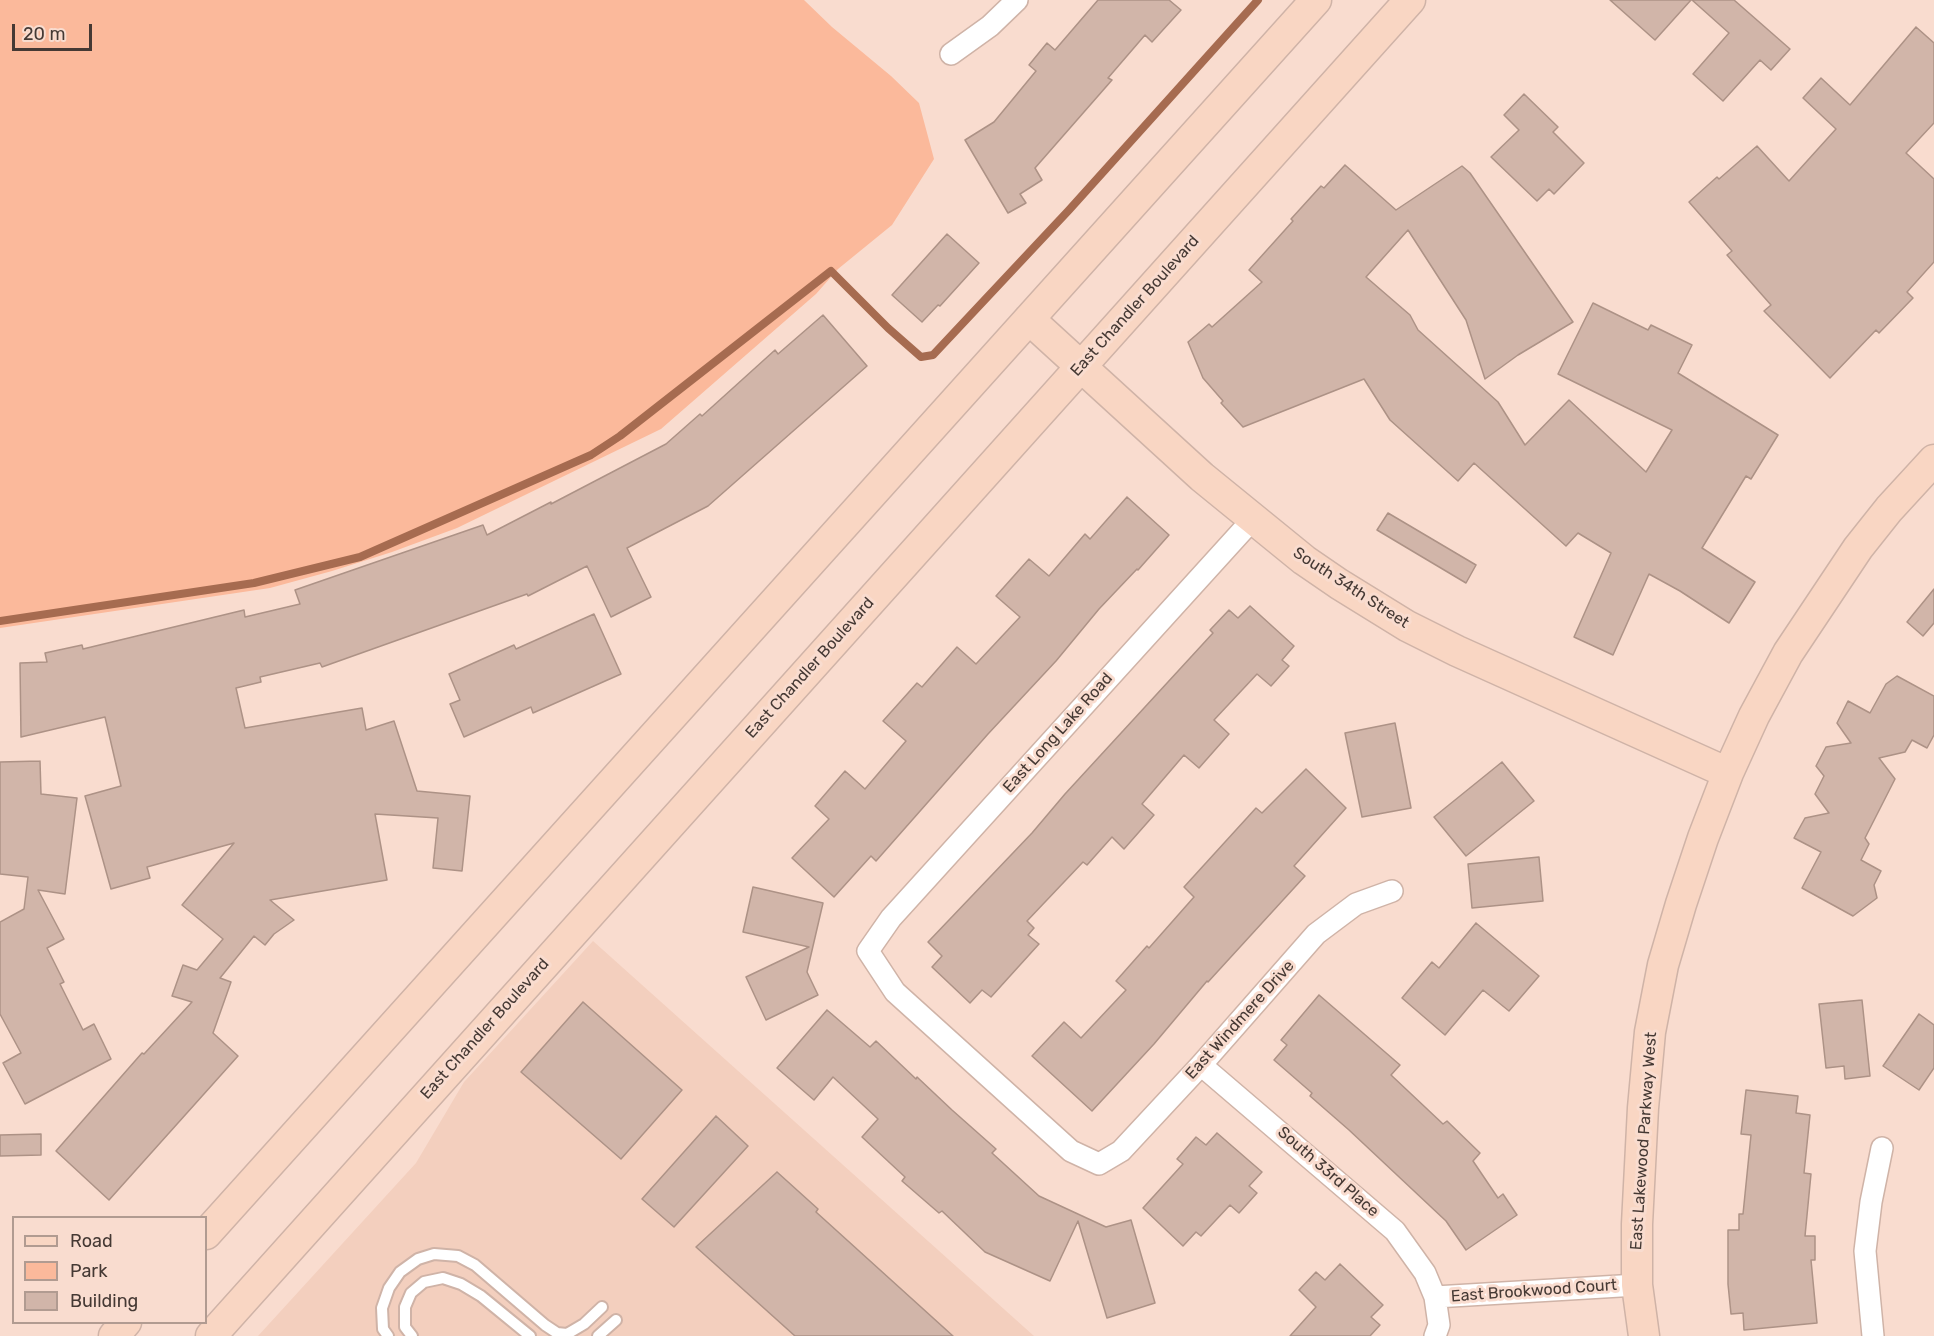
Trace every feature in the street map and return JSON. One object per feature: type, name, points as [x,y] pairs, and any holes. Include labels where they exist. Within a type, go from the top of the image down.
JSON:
[{"type":"main road","points":[[207,1233],[1316,0]]},
{"type":"main road","name":"East Chandler Boulevard","points":[[211,1336],[1410,0]]},
{"type":"main road","name":"South 34th Street","points":[[1029,319],[1202,477],[1305,560],[1339,584],[1407,626],[1457,651],[1728,772]]},
{"type":"main road","name":"East Lakewood Parkway West","points":[[1644,1336],[1637,1285],[1636,1224],[1650,1032],[1663,965],[1681,904],[1728,772],[1788,653],[1864,540],[1934,460]]},
{"type":"main road","points":[[114,1336],[125,1324]]},
{"type":"street","points":[[951,54],[990,26],[1017,0]]},
{"type":"street","name":"East Long Lake Road","points":[[1098,1164],[1071,1151],[895,992],[868,951],[891,918],[1253,519]]},
{"type":"street","name":"East Windmere Drive","points":[[1098,1164],[1121,1151],[1202,1065],[1316,934],[1356,904],[1392,891]]},
{"type":"street","name":"South 33rd Place","points":[[1202,1065],[1395,1231],[1425,1273],[1435,1297]]},
{"type":"street","points":[[1873,1336],[1864,1251],[1882,1148]]},
{"type":"street","name":"East Brookwood Court","points":[[1435,1336],[1439,1325],[1435,1297],[1637,1285]]},
{"type":"lane","points":[[388,1336],[383,1329],[382,1308],[389,1288],[400,1272],[418,1259],[434,1254],[458,1256],[475,1265],[545,1326],[557,1333],[567,1334],[584,1324],[602,1307]]},
{"type":"lane","points":[[412,1336],[405,1327],[405,1307],[411,1293],[424,1282],[443,1278],[461,1284],[481,1296],[530,1336]]},
{"type":"lane","points":[[598,1336],[616,1320]]},
{"type":"shaded area","points":[[593,941],[1034,1336],[258,1336],[416,1163],[464,1082]]},
{"type":"green space","points":[[0,0],[804,0],[919,103],[934,159],[892,225],[838,269],[816,294],[661,429],[457,528],[332,571],[270,588],[0,628]]},
{"type":"building","points":[[1098,0],[1169,0],[1181,10],[1152,42],[1145,35],[1108,78],[1112,80],[1035,168],[1042,180],[1020,194],[1026,203],[1008,213],[965,140],[994,122],[1036,71],[1029,65],[1047,43],[1055,50]]},
{"type":"building","points":[[1610,0],[1691,0],[1655,40]]},
{"type":"building","points":[[1692,0],[1734,0],[1790,49],[1771,70],[1760,60],[1723,101],[1693,74],[1729,33]]},
{"type":"building","points":[[1916,27],[1934,43],[1934,123],[1906,153],[1934,179],[1934,262],[1907,292],[1913,298],[1879,333],[1876,330],[1830,378],[1764,311],[1771,305],[1727,255],[1732,251],[1689,202],[1757,146],[1789,181],[1836,129],[1803,98],[1821,78],[1850,105]]},
{"type":"building","points":[[1524,94],[1558,127],[1553,132],[1584,163],[1554,194],[1549,189],[1537,201],[1491,157],[1519,130],[1504,115]]},
{"type":"building","points":[[1345,165],[1396,210],[1462,166],[1470,173],[1573,322],[1518,355],[1485,379],[1466,320],[1408,230],[1366,277],[1410,315],[1418,330],[1498,402],[1525,445],[1569,400],[1646,472],[1672,430],[1558,374],[1593,303],[1648,330],[1651,325],[1692,345],[1678,373],[1778,435],[1751,479],[1746,476],[1702,548],[1755,582],[1729,623],[1649,574],[1613,655],[1574,637],[1611,553],[1578,533],[1566,546],[1474,463],[1458,481],[1390,420],[1364,379],[1243,427],[1221,403],[1223,401],[1203,378],[1188,342],[1209,324],[1212,327],[1262,282],[1249,270],[1321,186],[1324,188]]},
{"type":"building","points":[[947,234],[979,263],[940,306],[938,305],[922,322],[892,295]]},
{"type":"building","points":[[823,315],[867,366],[708,506],[627,548],[651,597],[611,617],[587,566],[528,596],[527,594],[322,667],[320,663],[260,677],[261,682],[236,688],[245,728],[362,708],[366,730],[394,721],[417,791],[470,796],[462,871],[433,868],[438,818],[375,814],[387,880],[270,900],[294,920],[274,934],[265,945],[254,936],[220,978],[231,982],[213,1033],[238,1056],[109,1200],[56,1151],[142,1053],[144,1054],[192,1002],[172,996],[183,965],[197,970],[223,939],[182,905],[234,843],[147,867],[150,878],[111,889],[85,796],[121,786],[105,717],[21,737],[20,663],[47,662],[45,653],[82,645],[83,649],[244,610],[245,617],[300,604],[295,590],[483,525],[487,535],[666,444],[700,414],[702,416],[775,350],[778,354]]},
{"type":"building","points":[[1127,497],[1169,535],[1099,609],[1056,661],[876,861],[871,856],[834,897],[792,858],[829,819],[815,806],[845,771],[865,789],[906,741],[883,721],[917,683],[922,687],[957,647],[976,664],[1020,617],[996,596],[1029,559],[1049,576],[1085,534],[1090,539]]},
{"type":"building","points":[[1388,513],[1476,565],[1466,583],[1377,530]]},
{"type":"building","points":[[1934,589],[1934,623],[1923,636],[1907,622]]},
{"type":"building","points":[[1250,606],[1294,646],[1282,660],[1289,666],[1271,686],[1257,674],[1214,720],[1229,734],[1199,768],[1184,755],[1142,804],[1154,815],[1124,849],[1112,837],[1087,865],[1083,862],[1027,921],[1034,928],[1028,935],[1039,944],[991,997],[982,990],[970,1003],[932,967],[942,956],[928,942],[1032,833],[1213,633],[1210,630],[1229,610],[1238,618]]},
{"type":"building","points":[[594,614],[621,674],[533,713],[531,707],[464,737],[450,704],[460,700],[449,674],[514,645],[516,649]]},
{"type":"building","points":[[1897,676],[1934,696],[1934,735],[1927,748],[1912,740],[1905,752],[1879,758],[1895,779],[1865,838],[1869,844],[1861,860],[1881,871],[1874,885],[1877,898],[1853,916],[1802,888],[1821,852],[1794,838],[1805,818],[1829,813],[1815,794],[1824,776],[1816,766],[1826,747],[1851,743],[1837,723],[1848,701],[1870,713],[1886,684]]},
{"type":"building","points":[[1395,723],[1411,808],[1362,817],[1345,733]]},
{"type":"building","points":[[40,761],[41,794],[77,798],[65,894],[38,890],[64,939],[47,948],[64,982],[60,984],[83,1030],[94,1024],[111,1059],[25,1104],[3,1063],[21,1053],[0,1014],[0,922],[24,909],[28,877],[0,874],[0,762]]},
{"type":"building","points":[[1502,762],[1534,801],[1466,856],[1434,817]]},
{"type":"building","points":[[1306,769],[1346,808],[1294,866],[1305,876],[1207,981],[1154,1044],[1092,1111],[1032,1056],[1064,1022],[1081,1038],[1126,990],[1116,981],[1194,897],[1184,887],[1256,808],[1262,813]]},
{"type":"building","points":[[1539,857],[1543,901],[1472,908],[1468,864]]},
{"type":"building","points":[[753,887],[823,903],[807,972],[818,995],[766,1020],[746,977],[809,947],[743,932]]},
{"type":"building","points":[[1476,923],[1539,976],[1509,1011],[1483,990],[1445,1035],[1402,998],[1432,962],[1439,968]]},
{"type":"building","points":[[1319,995],[1400,1065],[1391,1075],[1443,1124],[1447,1121],[1480,1153],[1473,1161],[1498,1198],[1503,1194],[1517,1215],[1466,1250],[1446,1221],[1310,1096],[1312,1093],[1274,1060],[1287,1045],[1281,1040]]},
{"type":"building","points":[[1862,1000],[1870,1076],[1845,1079],[1844,1066],[1826,1068],[1819,1004]]},
{"type":"building","points":[[583,1002],[682,1090],[621,1159],[521,1072]]},
{"type":"building","points":[[827,1010],[870,1047],[876,1041],[996,1149],[992,1153],[1039,1196],[1106,1227],[1131,1220],[1155,1303],[1107,1318],[1078,1221],[1050,1281],[985,1252],[942,1211],[939,1213],[902,1181],[905,1177],[862,1137],[878,1119],[833,1077],[814,1100],[777,1068]]},
{"type":"building","points":[[1919,1014],[1934,1025],[1934,1068],[1919,1090],[1883,1066]]},
{"type":"building","points":[[1746,1090],[1798,1096],[1796,1113],[1810,1115],[1804,1173],[1811,1174],[1805,1236],[1815,1236],[1815,1260],[1811,1260],[1817,1323],[1744,1330],[1743,1313],[1731,1314],[1728,1284],[1728,1230],[1739,1230],[1739,1214],[1743,1214],[1751,1135],[1741,1134]]},
{"type":"building","points":[[716,1116],[748,1146],[674,1227],[642,1199]]},
{"type":"building","points":[[1217,1133],[1262,1172],[1249,1186],[1257,1193],[1239,1213],[1230,1205],[1201,1236],[1196,1232],[1183,1246],[1143,1208],[1183,1164],[1177,1159],[1196,1137],[1206,1145]]},
{"type":"building","points":[[41,1134],[41,1155],[0,1156],[0,1135]]},
{"type":"building","points":[[777,1172],[818,1209],[816,1212],[953,1336],[795,1336],[696,1247]]},
{"type":"building","points":[[1340,1264],[1383,1305],[1371,1317],[1380,1325],[1370,1336],[1290,1336],[1316,1307],[1299,1290],[1316,1272],[1325,1280]]},
{"type":"waterway","points":[[0,621],[254,583],[360,557],[591,455],[620,436],[831,271],[888,328],[921,357],[933,355],[1069,210],[1258,0]]}]
